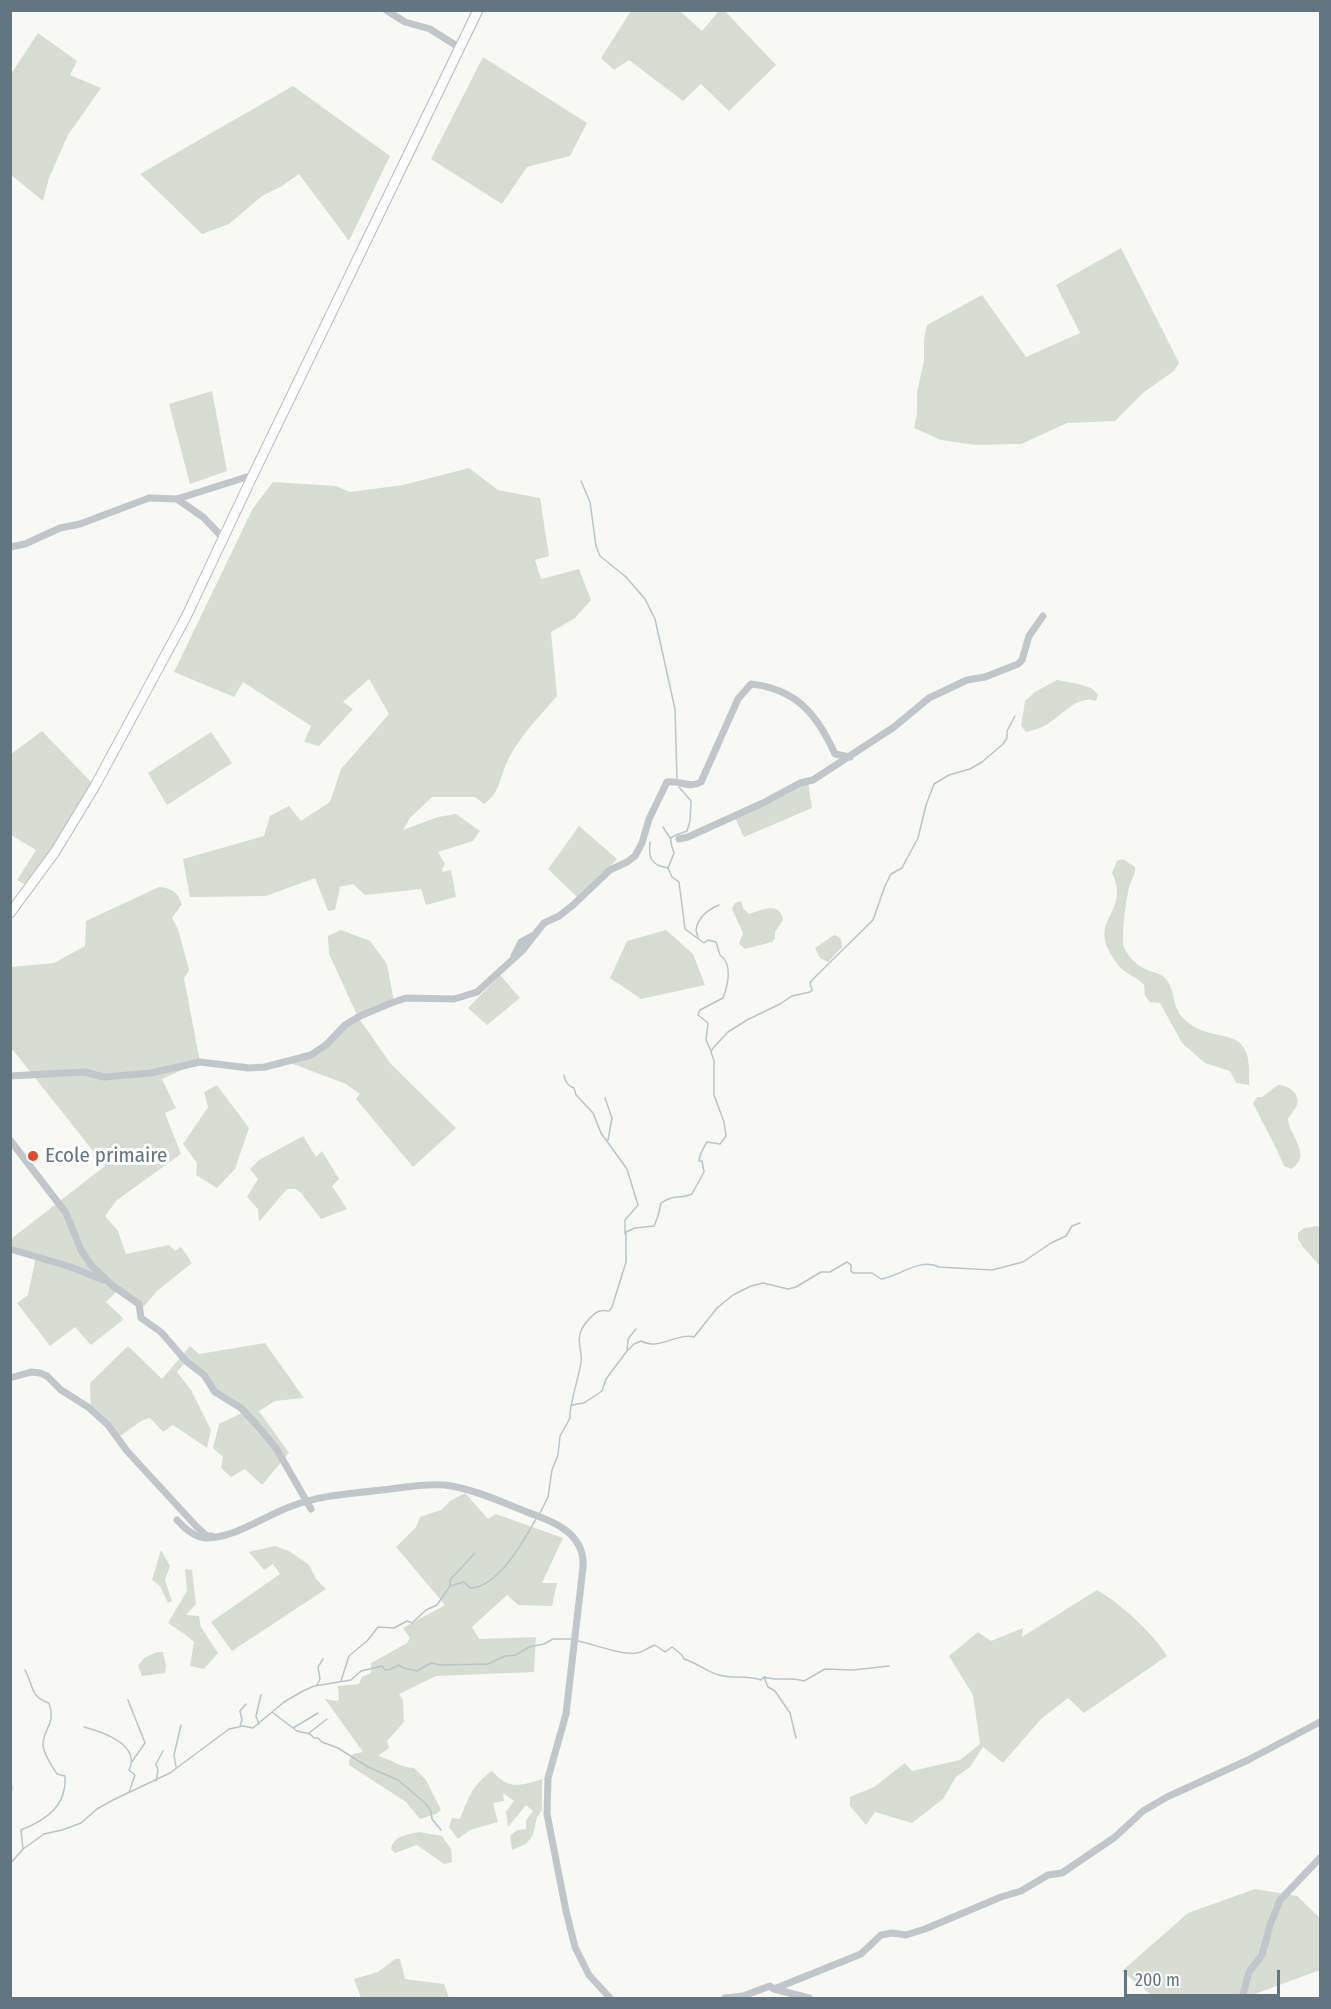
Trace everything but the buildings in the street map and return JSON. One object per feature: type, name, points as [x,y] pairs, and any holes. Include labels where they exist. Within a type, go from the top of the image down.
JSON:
[{"type":"main road","points":[[10,913],[55,852],[95,786],[186,618],[478,10]]},
{"type":"street","points":[[386,10],[405,22],[430,29],[460,48]]},
{"type":"street","points":[[10,547],[25,544],[60,528],[80,524],[149,498],[177,499],[253,475]]},
{"type":"street","points":[[177,499],[203,517],[223,538]]},
{"type":"street","points":[[679,839],[763,803],[800,783],[813,780],[894,727],[929,698],[968,680],[1018,664],[1022,660],[1029,636],[1043,616]]},
{"type":"street","points":[[10,1076],[84,1072],[104,1077],[151,1073],[201,1062],[249,1068],[265,1067],[311,1055],[326,1046],[345,1025],[391,1003],[406,998],[441,1000],[470,996],[512,961],[544,923],[573,905],[610,870],[635,856],[642,843],[649,819],[667,782],[677,781],[692,786],[701,782],[738,699],[751,684],[771,686],[802,705],[823,728],[835,754],[850,757]]},
{"type":"street","points":[[10,1140],[66,1213],[81,1250],[91,1265],[113,1286]]},
{"type":"street","points":[[10,1249],[89,1273],[139,1304],[141,1318],[161,1332],[186,1361],[204,1375],[215,1392],[241,1408],[256,1424],[276,1448],[310,1509]]},
{"type":"street","points":[[10,1378],[31,1372],[40,1373],[88,1407],[108,1425],[128,1451],[196,1526],[207,1536],[216,1537]]},
{"type":"street","points":[[177,1520],[195,1535],[205,1538],[216,1537],[230,1533],[270,1514],[305,1502],[343,1493],[420,1485],[443,1485],[476,1493],[550,1520],[576,1539],[583,1556],[565,1721],[548,1778],[547,1814],[575,1947],[589,1974],[610,1998]]},
{"type":"street","points":[[774,1989],[861,1954],[881,1935],[892,1933],[906,1935],[925,1929],[1021,1891],[1047,1875],[1062,1873],[1115,1837],[1143,1811],[1320,1722]]},
{"type":"street","points":[[1242,1998],[1249,1972],[1262,1955],[1270,1924],[1280,1900],[1320,1858]]},
{"type":"street","points":[[725,1998],[743,1996],[770,1986],[809,1998]]},
{"type":"shaded area","points":[[724,10],[776,65],[729,111],[701,84],[683,101],[629,60],[614,70],[601,58],[631,11],[680,11],[702,31],[719,11]]},
{"type":"shaded area","points":[[38,33],[77,61],[70,75],[101,88],[68,135],[49,178],[43,201],[10,174],[11,74]]},
{"type":"shaded area","points":[[483,57],[587,123],[570,156],[527,167],[502,204],[431,159]]},
{"type":"shaded area","points":[[293,86],[390,156],[349,241],[299,174],[262,196],[229,224],[202,234],[140,174]]},
{"type":"shaded area","points":[[1121,248],[1179,363],[1174,371],[1144,392],[1115,421],[1067,423],[1021,444],[975,445],[941,440],[914,428],[927,325],[982,295],[1026,357],[1080,333],[1056,285]]},
{"type":"shaded area","points":[[212,391],[227,471],[190,484],[169,404]]},
{"type":"shaded area","points":[[469,468],[498,490],[540,498],[549,556],[535,560],[541,579],[579,569],[591,600],[575,618],[551,632],[557,696],[516,746],[493,796],[484,804],[475,797],[432,797],[410,818],[403,830],[438,817],[456,814],[480,831],[473,841],[438,852],[445,864],[443,872],[451,870],[456,897],[426,905],[421,889],[365,895],[353,884],[340,887],[335,910],[328,911],[315,878],[266,896],[190,897],[183,859],[264,836],[270,816],[289,806],[301,821],[330,802],[341,769],[389,714],[369,679],[343,702],[353,709],[319,746],[304,742],[311,726],[243,682],[234,697],[174,672],[253,508],[273,482],[336,486],[350,492],[403,485]]},
{"type":"shaded area","points":[[1057,680],[1091,688],[1098,694],[1096,701],[1077,703],[1046,725],[1026,732],[1021,726],[1025,701],[1035,692]]},
{"type":"shaded area","points":[[42,731],[95,786],[29,887],[17,880],[36,850],[11,835],[11,754]]},
{"type":"shaded area","points":[[211,732],[232,763],[167,805],[148,773]]},
{"type":"shaded area","points":[[808,782],[812,808],[744,837],[734,816]]},
{"type":"shaded area","points":[[579,826],[617,859],[579,899],[548,869]]},
{"type":"shaded area","points":[[1123,859],[1135,867],[1124,918],[1123,943],[1126,951],[1138,965],[1166,979],[1175,1004],[1185,1020],[1209,1033],[1239,1042],[1249,1064],[1249,1085],[1236,1083],[1230,1071],[1205,1063],[1182,1043],[1160,1003],[1150,1002],[1145,996],[1144,985],[1121,968],[1110,953],[1105,932],[1117,894],[1112,873],[1117,861]]},
{"type":"shaded area","points":[[159,887],[174,891],[182,904],[172,918],[178,929],[189,970],[184,978],[200,1062],[162,1079],[176,1108],[165,1113],[181,1154],[117,1200],[105,1216],[118,1231],[126,1254],[169,1245],[175,1251],[181,1247],[192,1263],[157,1291],[140,1311],[139,1304],[118,1290],[106,1302],[124,1319],[91,1345],[75,1327],[50,1346],[17,1303],[28,1295],[36,1256],[11,1249],[11,1239],[105,1166],[13,1050],[11,1051],[11,967],[54,963],[85,946],[86,921]]},
{"type":"shaded area","points":[[741,901],[743,908],[749,914],[770,908],[778,910],[783,920],[772,942],[745,949],[739,944],[743,933],[732,909],[735,903]]},
{"type":"shaded area","points":[[341,930],[370,941],[387,964],[394,1002],[360,1020],[391,1064],[456,1128],[413,1167],[356,1099],[360,1094],[346,1084],[288,1062],[311,1055],[358,1017],[329,954],[328,936]]},
{"type":"shaded area","points":[[666,930],[693,954],[705,985],[641,999],[610,978],[627,941]]},
{"type":"shaded area","points":[[834,935],[841,939],[842,947],[828,962],[820,958],[815,948]]},
{"type":"shaded area","points":[[500,975],[520,998],[487,1025],[468,1008]]},
{"type":"shaded area","points":[[217,1085],[249,1128],[235,1169],[217,1188],[196,1175],[197,1163],[183,1144],[208,1107],[204,1092]]},
{"type":"shaded area","points":[[1278,1085],[1285,1086],[1292,1091],[1298,1101],[1288,1119],[1300,1152],[1297,1164],[1291,1169],[1284,1166],[1253,1103],[1257,1097],[1262,1097]]},
{"type":"shaded area","points":[[303,1136],[316,1157],[322,1151],[339,1179],[332,1186],[347,1209],[321,1219],[300,1192],[296,1189],[287,1189],[259,1222],[258,1209],[247,1197],[258,1179],[250,1169],[259,1160]]},
{"type":"shaded area","points":[[1318,1226],[1320,1229],[1320,1266],[1298,1239],[1298,1233],[1304,1228]]},
{"type":"shaded area","points":[[265,1343],[304,1398],[275,1401],[259,1411],[289,1453],[262,1485],[245,1469],[231,1477],[221,1468],[223,1457],[213,1448],[219,1424],[244,1412],[215,1392],[209,1381],[186,1361],[177,1372],[191,1390],[211,1430],[207,1448],[173,1425],[163,1432],[150,1418],[143,1420],[117,1438],[91,1409],[90,1383],[128,1346],[162,1379],[190,1346],[199,1354]]},
{"type":"shaded area","points":[[465,1493],[488,1519],[496,1514],[563,1538],[542,1583],[557,1583],[552,1606],[518,1605],[507,1595],[472,1627],[479,1639],[536,1637],[534,1672],[436,1676],[399,1694],[403,1700],[404,1722],[387,1741],[389,1748],[378,1756],[405,1767],[414,1768],[426,1780],[441,1810],[420,1819],[406,1802],[349,1765],[353,1754],[363,1752],[325,1699],[337,1701],[339,1699],[338,1686],[359,1684],[362,1677],[371,1673],[371,1663],[407,1643],[410,1638],[403,1628],[445,1605],[396,1547],[416,1527],[420,1517],[441,1510],[450,1501]]},
{"type":"shaded area","points":[[275,1546],[289,1551],[309,1565],[316,1579],[326,1589],[232,1651],[211,1622],[280,1574],[273,1564],[264,1570],[249,1552]]},
{"type":"shaded area","points":[[161,1550],[170,1566],[165,1580],[172,1601],[168,1603],[160,1586],[152,1580]]},
{"type":"shaded area","points":[[185,1569],[192,1570],[196,1604],[186,1615],[199,1616],[201,1627],[218,1653],[204,1669],[190,1666],[194,1642],[168,1623],[187,1591]]},
{"type":"shaded area","points":[[1097,1590],[1135,1619],[1167,1656],[1084,1713],[1068,1698],[1041,1719],[1003,1763],[983,1747],[970,1767],[956,1777],[943,1799],[912,1823],[875,1812],[866,1825],[850,1806],[850,1797],[874,1787],[905,1763],[912,1771],[960,1760],[980,1744],[973,1695],[949,1656],[978,1632],[991,1641],[1023,1628],[1022,1637]]},
{"type":"shaded area","points":[[157,1652],[163,1652],[165,1673],[142,1676],[138,1666],[144,1658]]},
{"type":"shaded area","points":[[492,1771],[504,1781],[515,1785],[542,1779],[542,1810],[537,1817],[533,1835],[526,1844],[512,1850],[510,1836],[517,1830],[526,1829],[526,1820],[533,1811],[526,1805],[508,1827],[506,1812],[514,1801],[503,1793],[504,1801],[493,1803],[498,1822],[470,1830],[458,1839],[449,1827],[452,1818],[460,1819],[475,1787]]},
{"type":"shaded area","points":[[419,1832],[442,1836],[451,1849],[452,1862],[444,1864],[417,1845],[395,1853],[391,1849],[398,1838]]},
{"type":"shaded area","points":[[1255,1889],[1297,1896],[1320,1918],[1320,1970],[1244,1998],[1155,1998],[1122,1971],[1188,1913]]},
{"type":"shaded area","points":[[395,1959],[400,1959],[405,1979],[444,1984],[449,1998],[361,1998],[354,1979],[378,1972]]},
{"type":"waterway","points":[[581,481],[590,502],[596,546],[600,556],[626,577],[645,599],[655,619],[675,709],[677,779]]},
{"type":"waterway","points":[[540,1513],[548,1497],[560,1436],[570,1418],[581,1363],[580,1335],[584,1325],[592,1316],[600,1311],[609,1311],[612,1307],[626,1262],[626,1232],[635,1228],[654,1226],[661,1203],[670,1198],[692,1194],[704,1172],[702,1161],[699,1161],[704,1146],[707,1142],[720,1144],[726,1136],[724,1122],[714,1095],[714,1061],[711,1052],[713,1048],[728,1032],[747,1020],[792,996],[812,990],[810,983],[812,980],[873,920],[891,874],[902,868],[918,838],[934,784],[949,775],[970,769],[982,762],[1003,744],[1015,716]]},
{"type":"waterway","points":[[679,787],[691,801],[690,821],[687,831],[671,839],[674,853],[668,868],[672,877],[679,882],[685,929],[704,943],[708,940],[716,942],[728,969],[728,981],[723,998],[700,1010],[698,1015],[708,1023],[706,1040],[711,1051]]},
{"type":"waterway","points":[[663,827],[670,838]]},
{"type":"waterway","points":[[650,842],[652,861],[668,868]]},
{"type":"waterway","points":[[698,937],[696,930],[701,918],[719,905]]},
{"type":"waterway","points":[[564,1075],[567,1083],[574,1088],[576,1095],[593,1113],[601,1133],[627,1169],[638,1205],[625,1220],[625,1234]]},
{"type":"waterway","points":[[605,1098],[612,1118],[608,1140]]},
{"type":"waterway","points":[[627,1351],[641,1341],[654,1344],[682,1337],[694,1337],[717,1308],[733,1295],[751,1286],[763,1283],[788,1289],[796,1287],[821,1272],[830,1272],[847,1262],[851,1265],[853,1273],[872,1273],[881,1279],[925,1264],[992,1270],[1023,1262],[1066,1236],[1072,1226],[1080,1223]]},
{"type":"waterway","points":[[572,1405],[584,1403],[602,1391],[606,1379],[627,1351],[628,1339],[636,1329]]},
{"type":"waterway","points":[[341,1681],[349,1656],[367,1641],[378,1627],[394,1628],[407,1621],[412,1623],[426,1610],[437,1605],[450,1586],[464,1582],[470,1588],[480,1586],[490,1580],[509,1561],[536,1519]]},
{"type":"waterway","points":[[450,1585],[450,1580],[475,1553]]},
{"type":"waterway","points":[[10,1864],[23,1849],[44,1834],[81,1823],[97,1809],[113,1800],[170,1773],[229,1729],[243,1726],[253,1728],[284,1702],[314,1686],[351,1680],[361,1671],[382,1666],[385,1670],[399,1665],[417,1671],[431,1663],[441,1665],[488,1664],[553,1639],[571,1639]]},
{"type":"waterway","points":[[578,1641],[631,1653],[655,1645],[665,1652],[672,1647],[684,1659],[713,1673],[761,1680],[764,1677],[804,1681],[825,1669],[853,1670],[889,1666]]},
{"type":"waterway","points":[[317,1685],[320,1679],[318,1667],[323,1659]]},
{"type":"waterway","points":[[23,1849],[21,1830],[39,1822],[53,1810],[59,1804],[65,1787],[65,1776],[57,1774],[43,1748],[51,1716],[49,1703],[35,1694],[25,1670]]},
{"type":"waterway","points":[[764,1677],[768,1687],[775,1691],[790,1713],[796,1738]]},
{"type":"waterway","points":[[259,1724],[256,1716],[261,1695]]},
{"type":"waterway","points":[[128,1700],[145,1743],[131,1763]]},
{"type":"waterway","points":[[240,1726],[242,1720],[240,1711],[246,1704]]},
{"type":"waterway","points":[[272,1712],[297,1731],[310,1734],[368,1767],[398,1780],[425,1803],[431,1811],[432,1819],[441,1830]]},
{"type":"waterway","points":[[293,1728],[318,1713]]},
{"type":"waterway","points":[[309,1733],[327,1719]]},
{"type":"waterway","points":[[176,1767],[174,1755],[181,1725]]},
{"type":"waterway","points":[[84,1727],[110,1736],[130,1753],[129,1770],[135,1775],[129,1792]]},
{"type":"waterway","points":[[156,1781],[158,1770],[156,1764],[163,1751]]},
{"type":"waterway","points":[[10,1783],[12,1787],[10,1804]]},
{"type":"place","name":"Ecole primaire","points":[[33,1156]]}]
